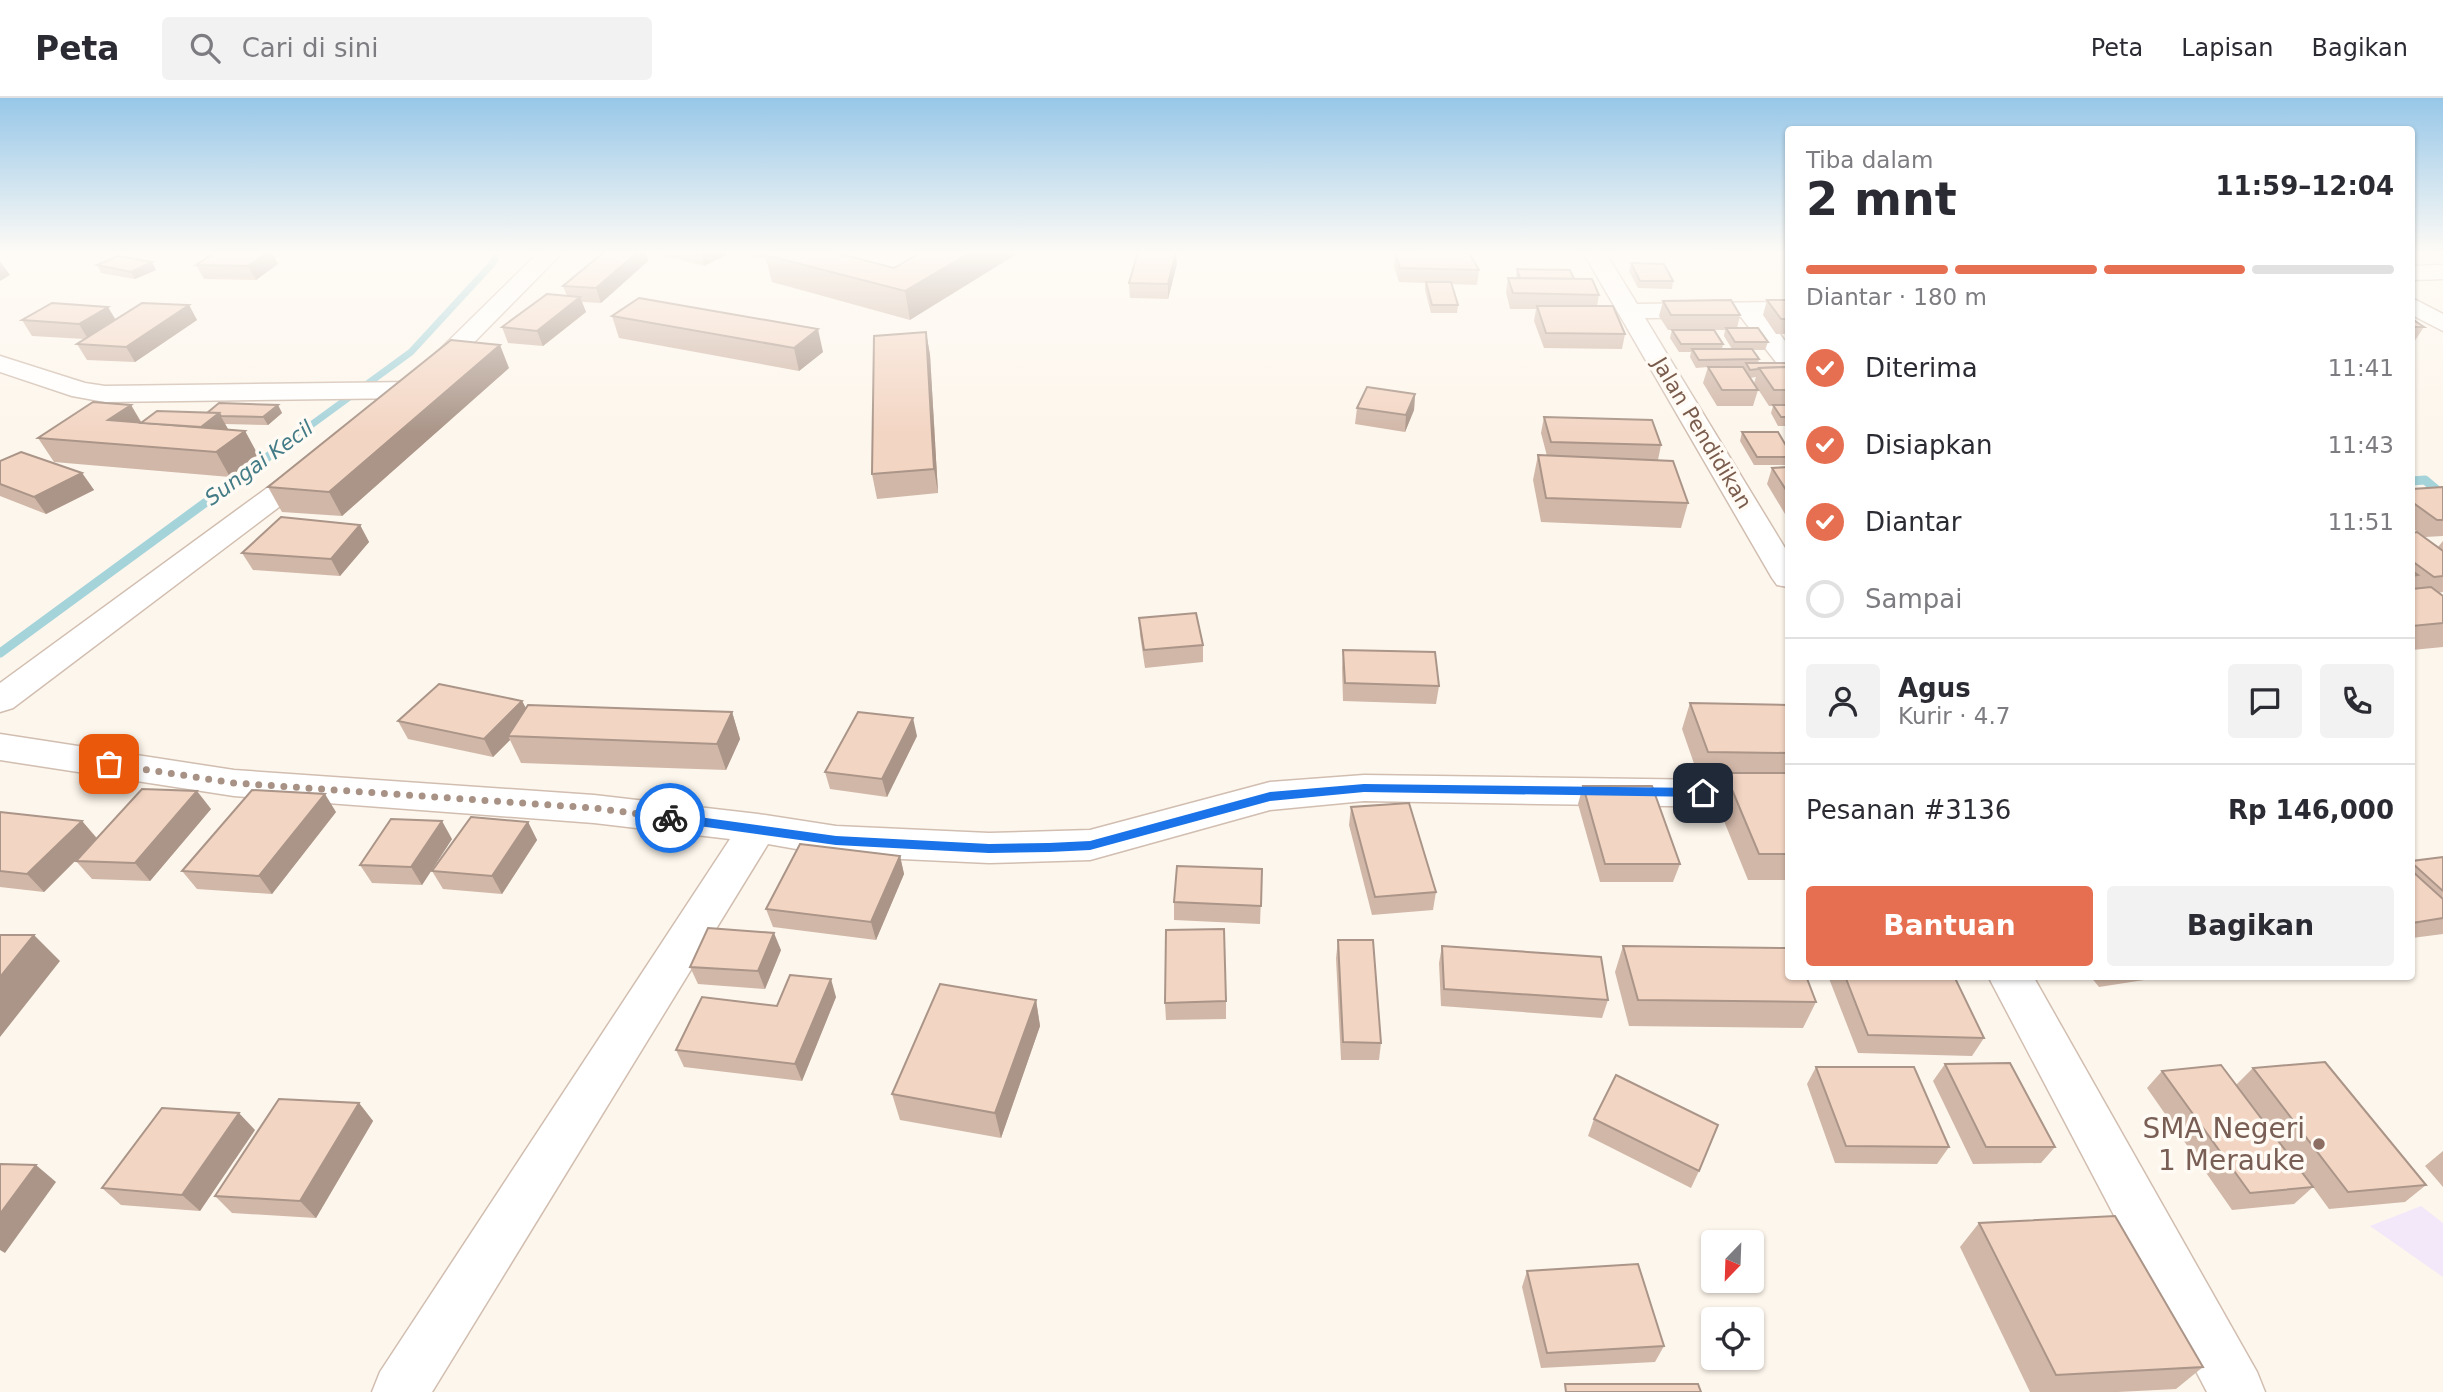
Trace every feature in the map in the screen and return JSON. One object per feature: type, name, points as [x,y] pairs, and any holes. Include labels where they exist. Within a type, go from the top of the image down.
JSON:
[{"type":"street","points":[[0,364],[81,390],[105,394],[337,391],[380,402],[413,390],[491,312]]},
{"type":"street","name":"Jalan Pendidikan","points":[[1629,312],[1785,566]]},
{"type":"street","points":[[1750,312],[1785,357]]},
{"type":"street","points":[[2423,312],[2443,324]]},
{"type":"street","points":[[0,700],[340,447]]},
{"type":"street","points":[[0,747],[234,783],[594,808],[758,828],[836,841],[989,848],[1090,845],[1270,796],[1364,788],[1785,794]]},
{"type":"street","points":[[400,1392],[758,828]]},
{"type":"street","points":[[2012,980],[2236,1392]]},
{"type":"shaded area","points":[[2421,1206],[2443,1223],[2443,1277],[2370,1226]]},
{"type":"building","points":[[35,312],[99,312],[79,324],[22,320]]},
{"type":"building","points":[[127,312],[178,312],[126,347],[77,344]]},
{"type":"building","points":[[522,312],[561,312],[537,331],[502,327]]},
{"type":"building","points":[[617,312],[722,312],[818,329],[794,348],[612,316]]},
{"type":"building","points":[[1539,312],[1616,312],[1625,334],[1546,333]]},
{"type":"building","points":[[1670,312],[1738,312],[1740,315],[1671,315]]},
{"type":"building","points":[[1776,312],[1785,312],[1785,319],[1781,319]]},
{"type":"building","points":[[1726,328],[1758,328],[1768,342],[1735,342]]},
{"type":"building","points":[[1672,330],[1714,330],[1723,344],[1681,344]]},
{"type":"building","points":[[926,332],[934,469],[872,474],[874,336]]},
{"type":"building","points":[[451,340],[500,345],[329,492],[268,487]]},
{"type":"building","points":[[1692,349],[1752,349],[1759,359],[1699,360]]},
{"type":"building","points":[[1746,363],[1785,363],[1785,367],[1750,370]]},
{"type":"building","points":[[1708,367],[1743,367],[1758,390],[1722,390]]},
{"type":"building","points":[[1785,367],[1785,390],[1774,390],[1759,368]]},
{"type":"building","points":[[1367,387],[1415,394],[1406,415],[1357,408]]},
{"type":"building","points":[[93,402],[131,405],[108,420],[245,431],[216,452],[38,438]]},
{"type":"building","points":[[219,403],[278,405],[263,417],[207,413]]},
{"type":"building","points":[[1773,405],[1785,405],[1785,417],[1781,417]]},
{"type":"building","points":[[157,411],[219,413],[201,427],[141,423]]},
{"type":"building","points":[[1544,417],[1652,420],[1661,445],[1551,442]]},
{"type":"building","points":[[1742,432],[1778,432],[1785,444],[1785,457],[1757,457]]},
{"type":"building","points":[[21,452],[82,473],[34,497],[0,484],[0,461]]},
{"type":"building","points":[[1538,455],[1673,461],[1688,503],[1546,498]]},
{"type":"building","points":[[1785,467],[1785,488],[1772,468]]},
{"type":"building","points":[[2443,487],[2443,520],[2437,520],[2415,504],[2415,489]]},
{"type":"building","points":[[281,517],[360,525],[331,559],[242,553]]},
{"type":"building","points":[[2415,532],[2443,551],[2443,576],[2434,577],[2415,563]]},
{"type":"building","points":[[2431,587],[2443,596],[2443,623],[2415,626],[2415,589]]},
{"type":"building","points":[[1196,613],[1203,645],[1144,650],[1139,618]]},
{"type":"building","points":[[1343,650],[1435,652],[1439,686],[1345,683]]},
{"type":"building","points":[[439,684],[522,701],[484,739],[398,721]]},
{"type":"building","points":[[1690,703],[1785,705],[1785,753],[1708,752]]},
{"type":"building","points":[[528,705],[732,712],[717,744],[508,736]]},
{"type":"building","points":[[858,712],[913,718],[882,779],[825,772]]},
{"type":"building","points":[[1725,773],[1785,773],[1785,854],[1759,854]]},
{"type":"building","points":[[1583,786],[1652,786],[1680,864],[1605,864]]},
{"type":"building","points":[[142,789],[197,791],[135,863],[76,861]]},
{"type":"building","points":[[252,790],[325,794],[259,876],[182,871]]},
{"type":"building","points":[[1409,803],[1436,892],[1375,897],[1351,807]]},
{"type":"building","points":[[0,812],[82,821],[27,874],[0,871]]},
{"type":"building","points":[[471,817],[528,822],[492,876],[432,871]]},
{"type":"building","points":[[391,819],[442,821],[411,867],[360,865]]},
{"type":"building","points":[[800,844],[900,856],[871,922],[766,909]]},
{"type":"building","points":[[2443,857],[2443,891],[2415,866],[2415,861]]},
{"type":"building","points":[[1177,866],[1262,869],[1261,906],[1174,902]]},
{"type":"building","points":[[2415,874],[2443,899],[2443,918],[2415,923]]},
{"type":"building","points":[[708,928],[774,933],[758,971],[690,967]]},
{"type":"building","points":[[1224,929],[1226,1001],[1165,1003],[1166,930]]},
{"type":"building","points":[[0,935],[34,935],[0,977]]},
{"type":"building","points":[[1338,940],[1373,940],[1381,1043],[1343,1042]]},
{"type":"building","points":[[1442,946],[1601,957],[1608,1000],[1444,989]]},
{"type":"building","points":[[1623,946],[1785,948],[1785,980],[1808,980],[1816,1002],[1638,1000]]},
{"type":"building","points":[[790,975],[831,979],[795,1064],[676,1050],[702,997],[777,1006]]},
{"type":"building","points":[[1847,980],[1956,980],[1984,1038],[1868,1035]]},
{"type":"building","points":[[940,984],[1036,1000],[995,1113],[892,1094]]},
{"type":"building","points":[[2325,1062],[2426,1185],[2348,1192],[2253,1068]]},
{"type":"building","points":[[2010,1063],[2055,1147],[1986,1147],[1945,1064]]},
{"type":"building","points":[[2221,1065],[2313,1187],[2250,1193],[2162,1071]]},
{"type":"building","points":[[1816,1067],[1914,1067],[1949,1147],[1846,1146]]},
{"type":"building","points":[[1616,1075],[1718,1125],[1699,1171],[1594,1119]]},
{"type":"building","points":[[279,1099],[359,1103],[300,1201],[215,1196]]},
{"type":"building","points":[[162,1108],[239,1113],[182,1195],[102,1188]]},
{"type":"building","points":[[0,1164],[36,1165],[0,1214]]},
{"type":"building","points":[[2115,1216],[2203,1367],[2056,1375],[1979,1223]]},
{"type":"building","points":[[1638,1264],[1664,1346],[1547,1353],[1527,1271]]},
{"type":"building","points":[[1565,1384],[1698,1384],[1701,1392],[1566,1392]]},
{"type":"waterway","name":"Sungai Kecil","points":[[281,447],[411,352],[447,312]]},
{"type":"waterway","name":"Sungai Kecil","points":[[0,653],[284,445]]},
{"type":"waterway","name":"Sungai Kecil","points":[[2415,481],[2425,480],[2443,495]]},
{"type":"way so far","points":[[109,764],[234,783],[594,808],[670,818]]},
{"type":"place","name":"SMA Negeri 1 Merauke","points":[[2319,1144]]},
{"type":"route","points":[[670,818],[758,828],[836,841],[1049,848],[1090,845],[1270,796],[1311,792],[1364,788],[1703,793]]}]
